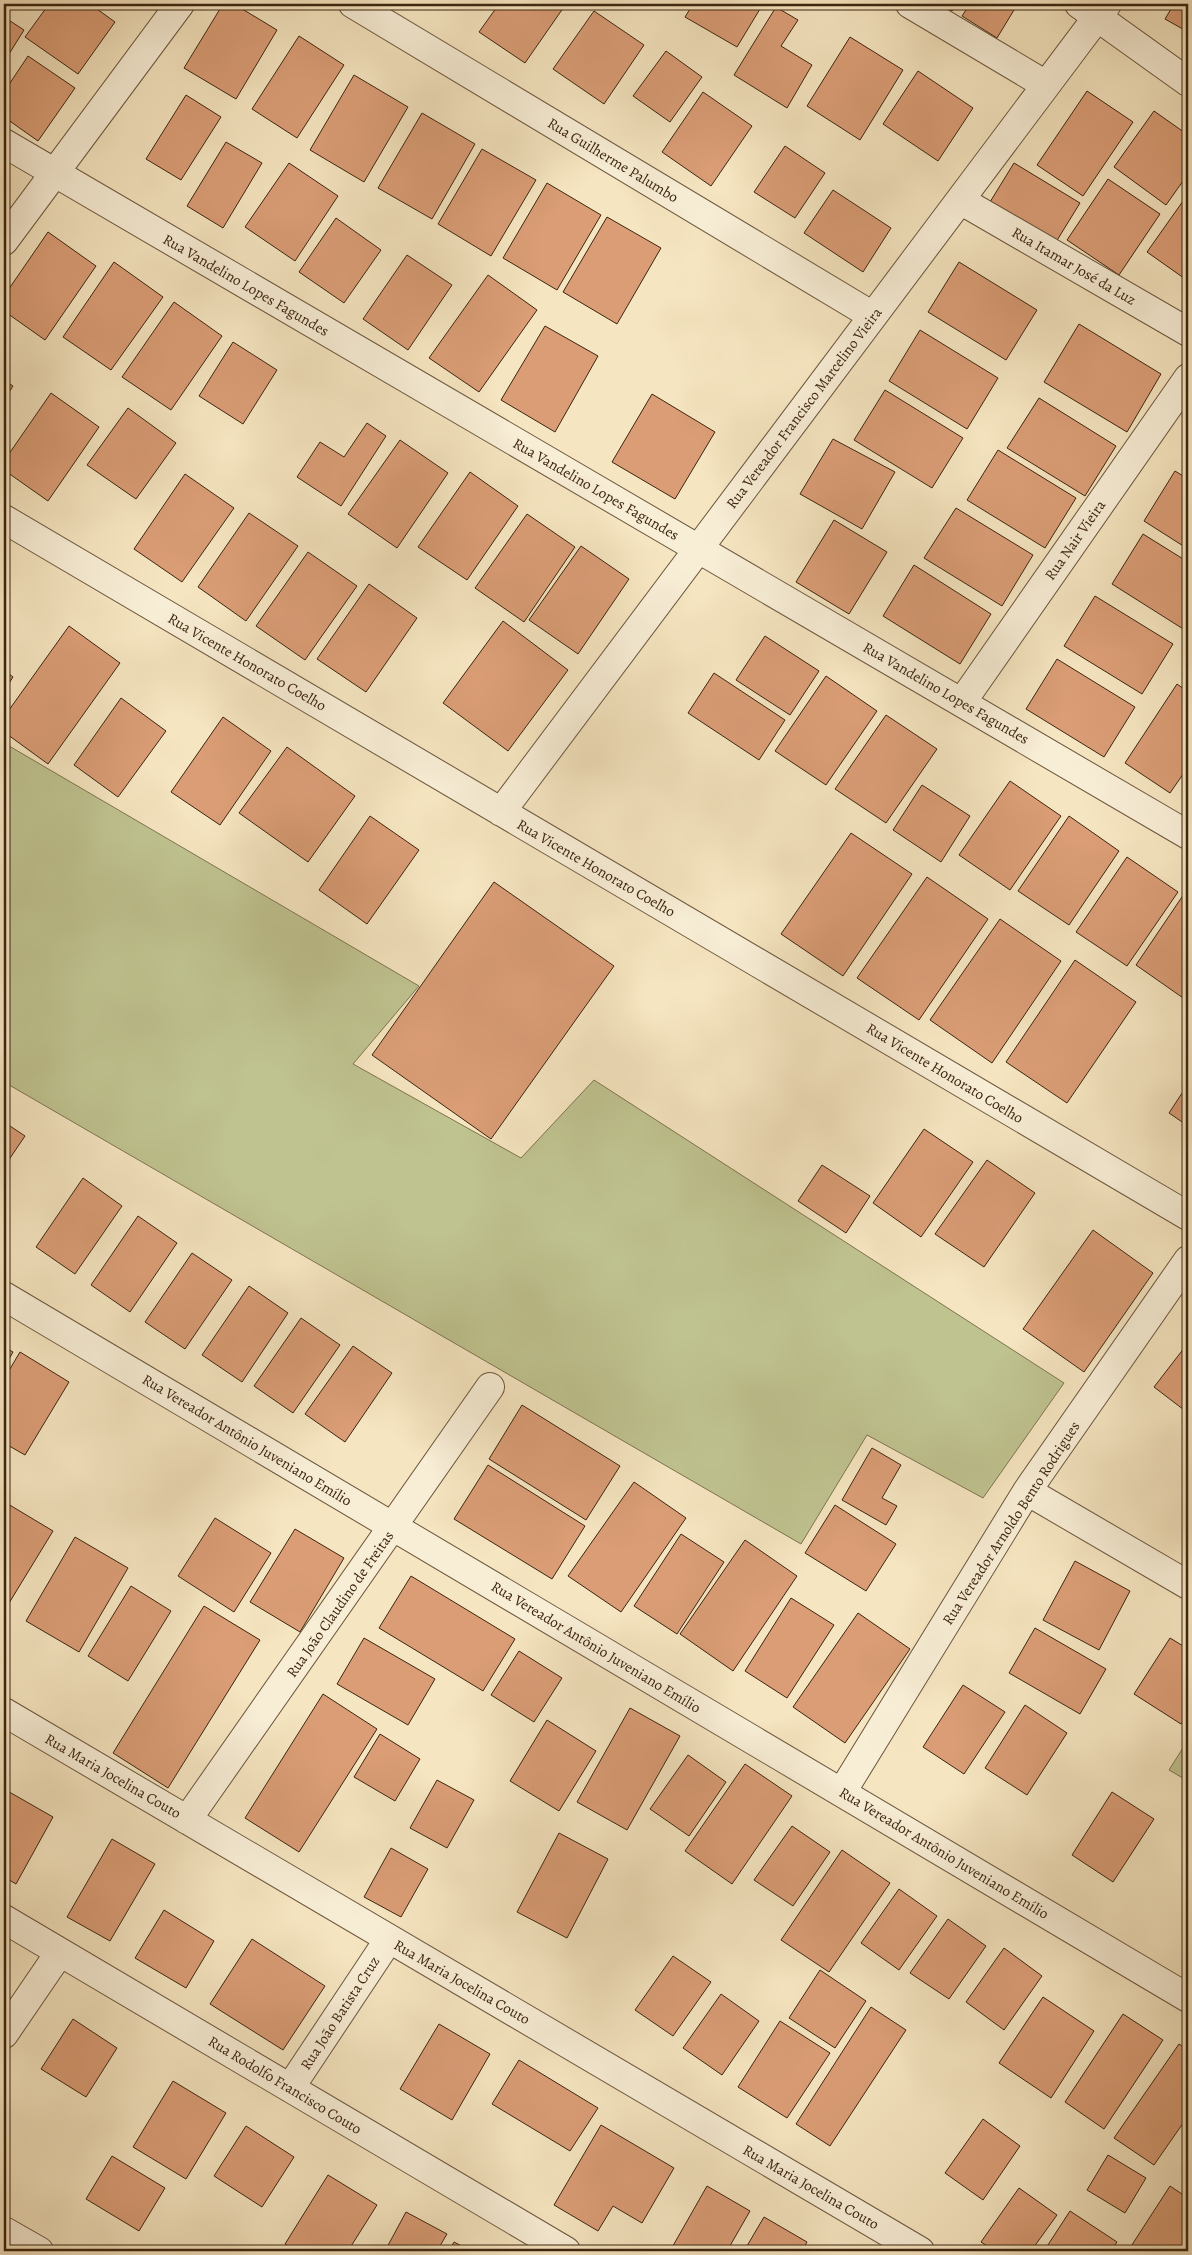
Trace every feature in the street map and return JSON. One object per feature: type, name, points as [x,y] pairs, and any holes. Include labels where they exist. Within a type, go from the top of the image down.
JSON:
[{"type":"street","points":[[4,241],[180,4]]},
{"type":"street","name":"Rua Guilherme Palumbo","points":[[353,4],[873,316]]},
{"type":"street","points":[[910,4],[1046,85]]},
{"type":"street","points":[[1094,8],[1188,82]]},
{"type":"street","name":"Rua Vereador Francisco Marcelino Vieira","points":[[502,812],[1046,85],[1094,8]]},
{"type":"street","name":"Rua Vandelino Lopes Fagundes","points":[[4,143],[1188,835]]},
{"type":"street","name":"Rua Itamar José da Luz","points":[[960,200],[1188,332]]},
{"type":"street","name":"Rua Nair Vieira","points":[[962,702],[1188,378]]},
{"type":"street","name":"Rua Vicente Honorato Coelho","points":[[4,519],[1188,1216]]},
{"type":"street","name":"Rua Vereador Arnoldo Bento Rodrigues","points":[[842,1792],[1027,1491],[1188,1260]]},
{"type":"street","name":"Rua Vereador Antônio Juveniano Emílio","points":[[4,1296],[1188,1998]]},
{"type":"street","name":"Rua João Claudino de Freitas","points":[[187,1820],[394,1527],[490,1387]]},
{"type":"street","points":[[1027,1491],[1188,1585]]},
{"type":"street","name":"Rua Maria Jocelina Couto","points":[[4,1712],[920,2251]]},
{"type":"street","name":"Rua Rodolfo Francisco Couto","points":[[4,1919],[566,2251]]},
{"type":"street","name":"Rua João Batista Cruz","points":[[290,2088],[389,1939]]},
{"type":"street","points":[[4,2034],[60,1952]]},
{"type":"street","points":[[4,2231],[39,2251]]},
{"type":"green space","points":[[4,743],[419,986],[353,1064],[521,1158],[594,1080],[1064,1383],[983,1498],[867,1435],[801,1544],[4,1082]]},
{"type":"green space","points":[[1188,1740],[1188,1781],[1169,1770]]},
{"type":"building","points":[[49,4],[90,4],[115,22],[78,74],[25,37]]},
{"type":"building","points":[[223,4],[234,4],[277,30],[236,99],[184,68]]},
{"type":"building","points":[[499,4],[566,4],[525,63],[479,32]]},
{"type":"building","points":[[693,4],[763,4],[737,47],[685,17]]},
{"type":"building","points":[[943,4],[957,4],[952,11]]},
{"type":"building","points":[[970,4],[1005,4],[1014,10],[997,38],[962,16]]},
{"type":"building","points":[[1174,4],[1188,4],[1188,32],[1165,19]]},
{"type":"building","points":[[776,7],[798,20],[781,46],[812,65],[787,108],[734,75]]},
{"type":"building","points":[[594,11],[644,45],[604,104],[553,69]]},
{"type":"building","points":[[4,17],[24,30],[4,62]]},
{"type":"building","points":[[299,36],[344,65],[297,138],[252,109]]},
{"type":"building","points":[[850,37],[903,70],[860,140],[807,106]]},
{"type":"building","points":[[666,51],[702,77],[670,122],[633,96]]},
{"type":"building","points":[[28,56],[75,88],[38,141],[4,117],[4,92]]},
{"type":"building","points":[[918,71],[973,108],[938,161],[883,124]]},
{"type":"building","points":[[354,75],[408,107],[364,182],[310,150]]},
{"type":"building","points":[[1087,91],[1133,122],[1083,196],[1037,165]]},
{"type":"building","points":[[703,92],[752,126],[711,186],[662,152]]},
{"type":"building","points":[[186,95],[221,117],[181,180],[146,159]]},
{"type":"building","points":[[1154,111],[1188,135],[1188,174],[1166,205],[1114,167]]},
{"type":"building","points":[[422,113],[475,144],[432,219],[378,188]]},
{"type":"building","points":[[226,142],[262,163],[223,228],[187,206]]},
{"type":"building","points":[[785,146],[825,173],[795,218],[754,192]]},
{"type":"building","points":[[482,149],[536,180],[491,256],[438,224]]},
{"type":"building","points":[[289,163],[338,196],[295,261],[245,227]]},
{"type":"building","points":[[1014,163],[1080,203],[1056,242],[990,202]]},
{"type":"building","points":[[1108,179],[1160,214],[1119,275],[1067,240]]},
{"type":"building","points":[[547,183],[601,215],[557,290],[503,258]]},
{"type":"building","points":[[833,190],[891,228],[863,272],[804,233]]},
{"type":"building","points":[[1188,194],[1188,281],[1147,252]]},
{"type":"building","points":[[607,217],[661,248],[617,324],[563,292]]},
{"type":"building","points":[[336,218],[381,250],[344,303],[299,272]]},
{"type":"building","points":[[48,232],[96,266],[45,340],[4,311],[4,296]]},
{"type":"building","points":[[407,255],[452,285],[408,350],[363,319]]},
{"type":"building","points":[[114,262],[163,297],[111,370],[63,337]]},
{"type":"building","points":[[959,262],[1037,310],[1006,360],[928,312]]},
{"type":"building","points":[[488,275],[537,310],[479,392],[429,358]]},
{"type":"building","points":[[174,302],[222,336],[171,410],[122,377]]},
{"type":"building","points":[[1079,324],[1161,374],[1127,432],[1044,382]]},
{"type":"building","points":[[545,326],[598,356],[555,432],[501,400]]},
{"type":"building","points":[[920,330],[998,378],[967,429],[889,381]]},
{"type":"building","points":[[233,342],[277,370],[243,424],[199,396]]},
{"type":"building","points":[[4,380],[13,386],[4,400]]},
{"type":"building","points":[[885,390],[963,438],[932,488],[854,440]]},
{"type":"building","points":[[51,393],[99,427],[48,501],[4,470],[4,461]]},
{"type":"building","points":[[652,394],[715,432],[675,499],[612,462]]},
{"type":"building","points":[[1039,398],[1116,446],[1085,496],[1007,448]]},
{"type":"building","points":[[128,408],[176,443],[136,499],[87,465]]},
{"type":"building","points":[[367,423],[386,436],[341,506],[297,477],[320,442],[344,457]]},
{"type":"building","points":[[833,439],[895,472],[862,529],[800,494]]},
{"type":"building","points":[[400,440],[448,473],[397,548],[348,514]]},
{"type":"building","points":[[998,450],[1076,498],[1045,548],[967,500]]},
{"type":"building","points":[[1175,471],[1188,479],[1188,549],[1144,521]]},
{"type":"building","points":[[470,472],[518,506],[467,580],[418,547]]},
{"type":"building","points":[[185,474],[234,508],[182,582],[134,549]]},
{"type":"building","points":[[956,508],[1033,555],[1002,606],[924,558]]},
{"type":"building","points":[[249,513],[298,546],[246,621],[198,587]]},
{"type":"building","points":[[527,514],[575,547],[524,622],[475,588]]},
{"type":"building","points":[[834,520],[887,552],[849,614],[796,582]]},
{"type":"building","points":[[1143,534],[1188,562],[1188,632],[1112,584]]},
{"type":"building","points":[[581,546],[629,579],[578,654],[529,620]]},
{"type":"building","points":[[308,552],[357,586],[305,660],[256,626]]},
{"type":"building","points":[[914,565],[991,614],[960,664],[883,616]]},
{"type":"building","points":[[369,584],[417,618],[366,692],[317,659]]},
{"type":"building","points":[[1095,596],[1173,644],[1142,694],[1064,646]]},
{"type":"building","points":[[503,621],[568,670],[508,751],[443,703]]},
{"type":"building","points":[[69,626],[120,663],[48,764],[4,732],[4,717]]},
{"type":"building","points":[[765,636],[819,671],[790,715],[736,680]]},
{"type":"building","points":[[1057,659],[1135,707],[1104,757],[1026,709]]},
{"type":"building","points":[[4,670],[13,677],[4,691]]},
{"type":"building","points":[[714,673],[785,720],[759,760],[688,713]]},
{"type":"building","points":[[826,676],[877,711],[826,785],[775,751]]},
{"type":"building","points":[[1177,684],[1188,692],[1188,767],[1170,793],[1125,763]]},
{"type":"building","points":[[121,698],[166,731],[118,797],[74,765]]},
{"type":"building","points":[[886,715],[937,749],[886,823],[835,789]]},
{"type":"building","points":[[223,717],[271,751],[220,825],[171,792]]},
{"type":"building","points":[[287,747],[355,796],[308,862],[239,813]]},
{"type":"building","points":[[1010,781],[1061,816],[1010,890],[959,855]]},
{"type":"building","points":[[922,785],[970,816],[941,862],[893,830]]},
{"type":"building","points":[[370,816],[419,850],[367,924],[319,890]]},
{"type":"building","points":[[1069,816],[1119,851],[1069,925],[1018,891]]},
{"type":"building","points":[[851,833],[912,874],[843,976],[781,934]]},
{"type":"building","points":[[1127,857],[1178,892],[1127,966],[1076,932]]},
{"type":"building","points":[[927,877],[988,919],[919,1020],[857,978]]},
{"type":"building","points":[[494,882],[614,966],[491,1139],[372,1055]]},
{"type":"building","points":[[1186,891],[1188,892],[1188,997],[1186,1000],[1136,965]]},
{"type":"building","points":[[1000,919],[1061,961],[992,1063],[930,1020]]},
{"type":"building","points":[[1075,960],[1136,1002],[1067,1103],[1006,1062]]},
{"type":"building","points":[[1188,1084],[1188,1126],[1169,1113]]},
{"type":"building","points":[[4,1122],[25,1136],[4,1167]]},
{"type":"building","points":[[924,1129],[973,1162],[921,1237],[873,1203]]},
{"type":"building","points":[[987,1160],[1035,1193],[984,1267],[935,1234]]},
{"type":"building","points":[[822,1165],[870,1196],[846,1233],[798,1201]]},
{"type":"building","points":[[83,1178],[122,1206],[75,1274],[36,1247]]},
{"type":"building","points":[[138,1216],[177,1243],[130,1312],[91,1285]]},
{"type":"building","points":[[1093,1230],[1153,1273],[1084,1372],[1023,1329]]},
{"type":"building","points":[[192,1253],[232,1280],[185,1349],[145,1322]]},
{"type":"building","points":[[249,1286],[288,1313],[242,1382],[202,1355]]},
{"type":"building","points":[[301,1318],[340,1345],[293,1413],[254,1386]]},
{"type":"building","points":[[1188,1343],[1188,1413],[1154,1387]]},
{"type":"building","points":[[353,1346],[392,1373],[345,1442],[305,1414]]},
{"type":"building","points":[[4,1347],[13,1352],[4,1368]]},
{"type":"building","points":[[20,1352],[69,1382],[25,1455],[4,1443],[4,1379]]},
{"type":"building","points":[[522,1405],[620,1466],[586,1520],[489,1459]]},
{"type":"building","points":[[872,1448],[901,1465],[882,1498],[897,1506],[886,1525],[842,1500]]},
{"type":"building","points":[[488,1465],[585,1526],[552,1579],[454,1519]]},
{"type":"building","points":[[634,1482],[686,1518],[621,1612],[568,1576]]},
{"type":"building","points":[[8,1504],[53,1531],[6,1608],[4,1607],[4,1511]]},
{"type":"building","points":[[835,1505],[896,1544],[866,1591],[805,1553]]},
{"type":"building","points":[[215,1518],[271,1553],[234,1612],[178,1576]]},
{"type":"building","points":[[295,1529],[344,1558],[300,1632],[250,1602]]},
{"type":"building","points":[[681,1534],[724,1562],[677,1634],[634,1606]]},
{"type":"building","points":[[75,1537],[128,1568],[79,1652],[26,1621]]},
{"type":"building","points":[[745,1540],[797,1576],[733,1671],[680,1634]]},
{"type":"building","points":[[1075,1561],[1130,1591],[1099,1650],[1043,1620]]},
{"type":"building","points":[[411,1576],[515,1639],[483,1691],[379,1628]]},
{"type":"building","points":[[131,1586],[171,1611],[128,1681],[88,1656]]},
{"type":"building","points":[[791,1598],[834,1625],[787,1698],[745,1671]]},
{"type":"building","points":[[204,1606],[260,1640],[168,1788],[113,1753]]},
{"type":"building","points":[[858,1613],[910,1649],[845,1743],[793,1707]]},
{"type":"building","points":[[1035,1628],[1106,1669],[1080,1714],[1009,1673]]},
{"type":"building","points":[[364,1638],[435,1679],[408,1725],[337,1684]]},
{"type":"building","points":[[1170,1638],[1188,1649],[1188,1713],[1181,1724],[1134,1694]]},
{"type":"building","points":[[519,1651],[562,1678],[534,1722],[491,1695]]},
{"type":"building","points":[[963,1685],[1005,1712],[964,1774],[923,1747]]},
{"type":"building","points":[[323,1694],[377,1729],[299,1852],[245,1818]]},
{"type":"building","points":[[1025,1705],[1067,1733],[1027,1795],[985,1768]]},
{"type":"building","points":[[630,1708],[680,1736],[627,1830],[577,1802]]},
{"type":"building","points":[[547,1720],[596,1751],[559,1811],[510,1781]]},
{"type":"building","points":[[380,1734],[420,1759],[395,1801],[354,1777]]},
{"type":"building","points":[[688,1755],[726,1782],[689,1836],[650,1809]]},
{"type":"building","points":[[745,1764],[792,1796],[732,1884],[685,1851]]},
{"type":"building","points":[[437,1780],[474,1800],[447,1848],[410,1828]]},
{"type":"building","points":[[4,1789],[53,1817],[16,1884],[4,1877]]},
{"type":"building","points":[[1112,1792],[1154,1819],[1113,1882],[1072,1855]]},
{"type":"building","points":[[792,1826],[830,1852],[793,1906],[754,1880]]},
{"type":"building","points":[[559,1833],[608,1859],[567,1938],[517,1912]]},
{"type":"building","points":[[112,1839],[155,1864],[110,1941],[67,1917]]},
{"type":"building","points":[[391,1848],[428,1869],[401,1917],[364,1897]]},
{"type":"building","points":[[842,1850],[890,1883],[829,1972],[781,1940]]},
{"type":"building","points":[[899,1889],[937,1916],[899,1970],[861,1943]]},
{"type":"building","points":[[164,1910],[214,1941],[186,1988],[135,1958]]},
{"type":"building","points":[[948,1919],[986,1946],[949,1999],[910,1973]]},
{"type":"building","points":[[252,1939],[325,1986],[283,2050],[210,2004]]},
{"type":"building","points":[[1004,1948],[1042,1976],[1004,2030],[966,2002]]},
{"type":"building","points":[[673,1956],[711,1982],[673,2036],[635,2010]]},
{"type":"building","points":[[820,1970],[866,2001],[835,2048],[789,2018]]},
{"type":"building","points":[[721,1994],[759,2021],[722,2075],[683,2048]]},
{"type":"building","points":[[1043,1997],[1094,2031],[1051,2098],[999,2063]]},
{"type":"building","points":[[871,2007],[906,2030],[830,2146],[796,2124]]},
{"type":"building","points":[[1123,2014],[1163,2040],[1104,2129],[1065,2102]]},
{"type":"building","points":[[73,2019],[117,2048],[86,2097],[41,2069]]},
{"type":"building","points":[[780,2021],[830,2053],[787,2118],[738,2087]]},
{"type":"building","points":[[439,2024],[490,2054],[452,2120],[400,2089]]},
{"type":"building","points":[[1179,2044],[1188,2050],[1188,2116],[1154,2165],[1114,2138]]},
{"type":"building","points":[[519,2060],[598,2108],[570,2151],[492,2104]]},
{"type":"building","points":[[173,2081],[226,2113],[186,2179],[133,2147]]},
{"type":"building","points":[[983,2119],[1020,2146],[983,2200],[945,2173]]},
{"type":"building","points":[[601,2125],[674,2168],[642,2223],[613,2206],[598,2231],[554,2205]]},
{"type":"building","points":[[246,2126],[294,2157],[262,2207],[214,2176]]},
{"type":"building","points":[[1108,2155],[1146,2178],[1125,2213],[1087,2190]]},
{"type":"building","points":[[112,2156],[165,2188],[139,2231],[86,2199]]},
{"type":"building","points":[[328,2175],[377,2205],[348,2251],[296,2251],[285,2244]]},
{"type":"building","points":[[707,2186],[750,2211],[727,2251],[670,2251]]},
{"type":"building","points":[[1170,2186],[1188,2198],[1188,2251],[1128,2251]]},
{"type":"building","points":[[1019,2188],[1057,2215],[1031,2251],[995,2251],[981,2242]]},
{"type":"building","points":[[1070,2211],[1117,2242],[1111,2251],[1044,2251]]},
{"type":"building","points":[[406,2212],[447,2234],[437,2251],[385,2251]]},
{"type":"building","points":[[764,2217],[807,2242],[802,2251],[744,2251]]},
{"type":"building","points":[[454,2242],[471,2251],[449,2251]]}]
